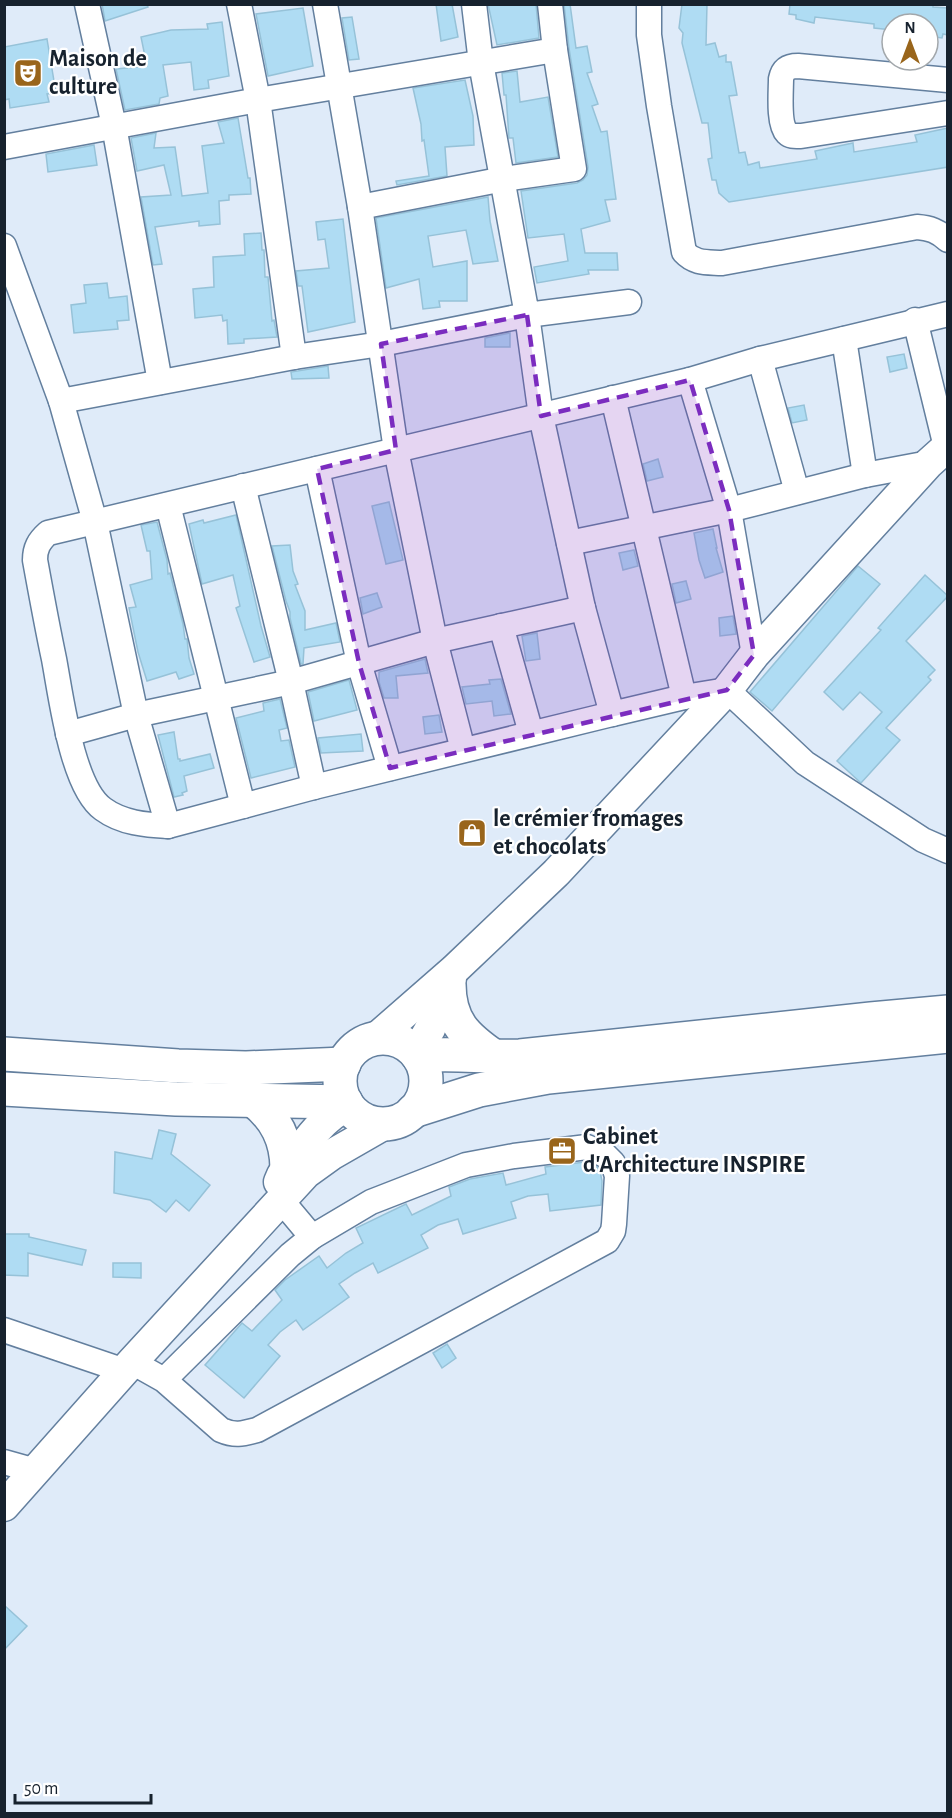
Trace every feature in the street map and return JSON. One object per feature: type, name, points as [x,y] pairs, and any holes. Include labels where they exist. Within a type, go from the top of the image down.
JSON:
[{"type":"highway","points":[[451,977],[450,1004],[458,1024],[476,1044],[495,1057]]},
{"type":"highway","points":[[417,1055],[495,1057],[948,1012]]},
{"type":"highway","points":[[399,1117],[419,1104],[426,1087],[424,1069],[417,1055],[398,1041],[386,1038],[365,1042],[344,1064],[340,1083],[342,1093],[355,1113],[374,1123],[399,1117],[479,1090],[548,1077],[948,1036]]},
{"type":"highway","points":[[4,1054],[178,1066],[246,1068],[344,1064]]},
{"type":"highway","points":[[4,1089],[176,1099],[347,1103]]},
{"type":"highway","points":[[253,1100],[270,1115],[282,1135],[287,1157],[284,1184]]},
{"type":"main road","points":[[375,1039],[451,977],[556,873],[727,690],[754,655],[941,452]]},
{"type":"main road","points":[[417,1055],[451,977]]},
{"type":"main road","points":[[4,1506],[129,1366],[284,1184],[323,1121],[347,1103]]},
{"type":"main road","points":[[284,1184],[306,1173],[357,1138],[399,1117]]},
{"type":"street","points":[[87,4],[114,126],[160,382]]},
{"type":"street","points":[[239,4],[258,100],[294,357]]},
{"type":"street","points":[[325,4],[360,207],[396,450],[435,641],[463,750]]},
{"type":"street","points":[[474,4],[481,63],[527,315],[540,416],[583,608],[612,714]]},
{"type":"street","points":[[360,207],[504,179],[573,169],[550,4]]},
{"type":"street","points":[[649,4],[649,35],[659,106],[682,244],[684,252],[691,259],[722,263],[917,227],[926,227],[940,232],[948,240]]},
{"type":"street","points":[[4,147],[258,100],[555,50]]},
{"type":"street","points":[[948,80],[798,66],[786,69],[781,78],[782,122],[786,132],[791,135],[813,134],[948,113]]},
{"type":"street","points":[[4,246],[61,401],[95,522],[136,715],[168,826]]},
{"type":"street","points":[[61,401],[294,357],[381,344],[527,315],[628,302]]},
{"type":"street","points":[[948,314],[915,320],[760,359],[690,380],[48,533],[35,549],[35,560],[68,734],[82,778],[89,794],[102,809],[125,820],[168,826],[531,733],[684,697],[727,690],[805,763],[923,840],[948,851]]},
{"type":"street","points":[[569,543],[729,510],[865,475],[941,452],[915,320]]},
{"type":"street","points":[[844,339],[865,475]]},
{"type":"street","points":[[760,359],[797,492]]},
{"type":"street","points":[[690,380],[729,510],[754,655]]},
{"type":"street","points":[[613,398],[684,697]]},
{"type":"street","points":[[317,469],[359,663],[390,768]]},
{"type":"street","points":[[243,486],[314,787]]},
{"type":"street","points":[[168,505],[243,806]]},
{"type":"street","points":[[68,734],[136,715],[291,682],[435,641],[583,608]]},
{"type":"street","points":[[501,626],[531,733]]},
{"type":"street","points":[[4,1330],[129,1366],[164,1380],[221,1430],[231,1434],[257,1430],[607,1240],[613,1231],[614,1224],[616,1176],[613,1163],[605,1155],[587,1147],[514,1156],[466,1165],[371,1202],[312,1237],[290,1255],[164,1380]]},
{"type":"street","points":[[284,1184],[312,1237]]},
{"type":"street","points":[[4,1462],[36,1471]]},
{"type":"highlighted area","points":[[527,315],[541,416],[690,380],[729,510],[754,655],[727,690],[390,768],[359,663],[317,469],[396,450],[381,344]]},
{"type":"building","points":[[102,4],[147,4],[148,7],[105,21]]},
{"type":"building","points":[[436,4],[452,4],[458,37],[441,41]]},
{"type":"building","points":[[488,4],[536,4],[539,38],[497,45]]},
{"type":"building","points":[[564,4],[570,4],[576,48],[587,46],[592,72],[587,73],[598,104],[592,106],[601,132],[607,131],[616,199],[605,200],[610,221],[581,229],[585,253],[617,253],[618,270],[588,270],[589,274],[537,283],[534,267],[568,261],[564,234],[528,238],[521,191],[577,183],[587,175],[588,167]]},
{"type":"building","points":[[682,4],[707,4],[706,45],[715,43],[719,57],[726,55],[726,62],[731,62],[737,95],[729,96],[739,153],[745,152],[748,165],[759,162],[760,168],[817,159],[815,151],[853,143],[854,152],[917,142],[915,135],[948,128],[948,167],[729,202],[719,193],[716,180],[712,180],[708,159],[712,158],[708,123],[702,123],[682,43],[683,33],[679,28]]},
{"type":"building","points":[[790,4],[933,4],[933,7],[948,8],[948,35],[943,34],[940,38],[940,12],[880,12],[880,29],[874,28],[874,24],[815,17],[814,23],[796,19],[796,15],[789,14]]},
{"type":"building","points":[[303,8],[313,66],[268,76],[256,14]]},
{"type":"building","points":[[352,17],[359,59],[349,60],[342,18]]},
{"type":"building","points":[[222,22],[229,76],[208,80],[209,88],[194,90],[191,62],[163,65],[168,96],[160,98],[159,104],[125,110],[116,69],[147,66],[141,37],[171,30],[208,29],[207,24]]},
{"type":"building","points":[[47,39],[56,93],[47,94],[49,102],[10,108],[9,99],[4,100],[4,47]]},
{"type":"building","points":[[517,71],[520,102],[548,97],[558,157],[516,163],[513,138],[509,138],[502,73]]},
{"type":"building","points":[[465,80],[473,116],[474,145],[445,147],[447,176],[397,185],[396,181],[429,176],[413,88]]},
{"type":"building","points":[[238,118],[251,194],[229,195],[229,200],[219,201],[220,224],[199,226],[199,221],[155,227],[162,264],[153,265],[141,197],[171,195],[164,165],[137,171],[131,138],[156,133],[154,148],[175,147],[182,196],[208,193],[202,146],[224,143],[218,122]]},
{"type":"building","points":[[94,145],[97,165],[48,172],[46,154]]},
{"type":"building","points":[[488,197],[498,261],[473,264],[466,230],[428,236],[433,267],[467,261],[467,301],[439,301],[440,307],[423,309],[419,279],[386,288],[376,218]]},
{"type":"building","points":[[343,219],[355,322],[308,332],[302,286],[298,286],[296,271],[329,268],[325,239],[318,240],[316,222]]},
{"type":"building","points":[[261,233],[265,277],[268,277],[272,321],[274,320],[277,337],[244,339],[244,343],[228,344],[227,320],[223,321],[222,315],[195,318],[193,289],[214,287],[213,257],[245,255],[244,234]]},
{"type":"building","points":[[107,283],[109,298],[127,296],[129,320],[117,321],[118,329],[74,333],[71,305],[86,303],[84,285]]},
{"type":"building","points":[[510,333],[510,347],[485,347],[485,338]]},
{"type":"building","points":[[904,354],[907,368],[890,372],[887,357]]},
{"type":"building","points":[[328,366],[329,378],[292,379],[291,372]]},
{"type":"building","points":[[804,405],[807,420],[792,423],[788,408]]},
{"type":"building","points":[[658,459],[663,477],[647,481],[643,464]]},
{"type":"building","points":[[389,502],[403,560],[386,564],[372,506]]},
{"type":"building","points":[[236,515],[270,657],[254,662],[236,608],[240,606],[233,575],[202,584],[189,524],[203,520],[204,523]]},
{"type":"building","points":[[157,522],[194,674],[179,679],[176,672],[147,681],[129,608],[136,607],[130,585],[152,579],[150,551],[147,551],[141,525]]},
{"type":"building","points":[[713,529],[723,572],[705,578],[694,533]]},
{"type":"building","points":[[290,545],[293,571],[298,584],[295,585],[305,611],[305,630],[336,623],[340,642],[304,648],[303,664],[301,664],[272,546]]},
{"type":"building","points":[[634,550],[638,566],[623,570],[619,553]]},
{"type":"building","points":[[858,566],[880,584],[772,711],[750,692]]},
{"type":"building","points":[[925,575],[948,596],[906,641],[935,670],[928,677],[931,680],[886,728],[900,740],[861,783],[837,761],[882,712],[860,692],[843,710],[824,692],[881,630],[878,628]]},
{"type":"building","points":[[686,581],[691,599],[676,603],[672,584]]},
{"type":"building","points":[[377,593],[382,607],[363,614],[360,598]]},
{"type":"building","points":[[733,616],[736,634],[720,636],[719,618]]},
{"type":"building","points":[[537,633],[540,659],[526,661],[522,636]]},
{"type":"building","points":[[425,659],[428,673],[396,676],[398,698],[384,698],[379,682],[379,672]]},
{"type":"building","points":[[501,679],[511,714],[494,716],[492,701],[466,704],[462,687],[490,684],[489,680]]},
{"type":"building","points":[[349,680],[357,710],[314,721],[308,692]]},
{"type":"building","points":[[280,699],[287,728],[279,730],[281,741],[289,740],[295,767],[251,778],[236,718],[264,711],[263,703]]},
{"type":"building","points":[[439,715],[442,732],[425,734],[423,717]]},
{"type":"building","points":[[174,732],[180,761],[210,754],[214,768],[184,776],[187,791],[182,793],[183,795],[174,797],[158,735]]},
{"type":"building","points":[[361,734],[363,751],[321,753],[318,738]]},
{"type":"building","points":[[159,1130],[176,1134],[171,1154],[210,1185],[189,1211],[176,1200],[166,1212],[150,1200],[114,1193],[115,1152],[152,1159]]},
{"type":"building","points":[[585,1162],[597,1167],[600,1171],[601,1205],[550,1211],[548,1194],[528,1196],[511,1202],[516,1218],[463,1234],[458,1219],[438,1225],[421,1235],[428,1248],[378,1273],[373,1263],[355,1273],[339,1284],[349,1297],[303,1330],[296,1320],[280,1332],[268,1345],[280,1356],[244,1398],[205,1365],[242,1323],[252,1331],[282,1300],[275,1290],[285,1280],[319,1256],[327,1268],[363,1243],[356,1228],[406,1204],[412,1215],[451,1196],[449,1187],[470,1179],[503,1173],[506,1185],[546,1174],[545,1167]]},
{"type":"building","points":[[4,1234],[29,1234],[29,1237],[86,1250],[82,1265],[28,1253],[28,1276],[4,1275]]},
{"type":"building","points":[[113,1263],[141,1263],[141,1278],[113,1277]]},
{"type":"building","points":[[447,1344],[456,1358],[442,1368],[433,1353]]},
{"type":"building","points":[[4,1605],[27,1626],[4,1650]]},
{"type":"place","name":"Maison de culture","points":[[28,73]]},
{"type":"place","name":"le crémier fromages et chocolats","points":[[472,833]]},
{"type":"place","name":"Cabinet d'Architecture INSPIRE","points":[[562,1151]]}]
